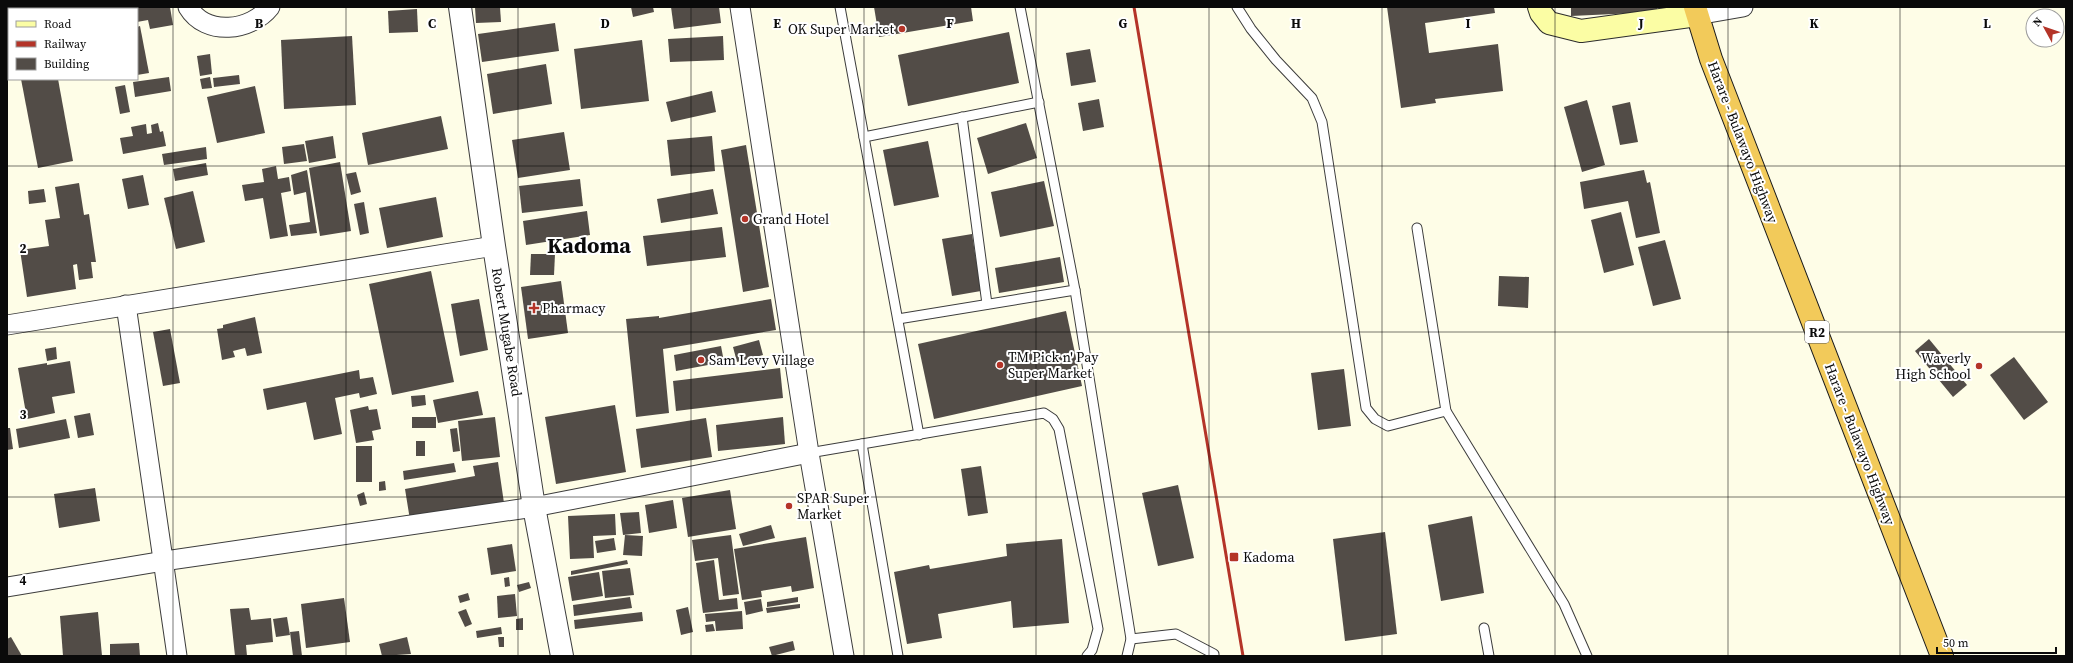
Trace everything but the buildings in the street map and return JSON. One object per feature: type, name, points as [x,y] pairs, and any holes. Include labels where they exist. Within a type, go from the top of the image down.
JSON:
[{"type":"highway","name":"Harare - Bulawayo Highway","points":[[1696,11],[1719,81],[1942,656]]},
{"type":"main road","points":[[1539,7],[1541,13],[1549,23],[1581,31],[1696,11]]},
{"type":"street","points":[[188,7],[207,23],[226,28],[246,26],[264,16],[270,7]]},
{"type":"street","name":"Robert Mugabe Road","points":[[460,7],[494,246],[534,507],[562,656]]},
{"type":"street","points":[[740,7],[809,453],[844,656]]},
{"type":"street","points":[[1696,11],[1743,7]]},
{"type":"street","points":[[8,319],[126,305],[494,246]]},
{"type":"street","points":[[126,305],[177,656]]},
{"type":"street","points":[[7,587],[164,561],[534,507],[809,453]]},
{"type":"lane","points":[[840,7],[919,435]]},
{"type":"lane","points":[[1020,7],[1075,290],[1132,639],[1127,656]]},
{"type":"lane","points":[[1237,7],[1251,30],[1276,60],[1312,98],[1322,122],[1366,408],[1375,419],[1388,426],[1446,411]]},
{"type":"lane","points":[[864,138],[1039,102]]},
{"type":"lane","points":[[962,117],[987,304]]},
{"type":"lane","points":[[1417,228],[1446,411],[1564,604],[1587,656]]},
{"type":"lane","points":[[898,319],[1075,290]]},
{"type":"lane","points":[[809,453],[1044,414],[1053,418],[1060,429],[1098,629],[1092,650],[1087,656]]},
{"type":"lane","points":[[862,444],[898,656]]},
{"type":"lane","points":[[1484,628],[1489,656]]},
{"type":"lane","points":[[1132,639],[1176,634],[1214,654],[1214,656]]},
{"type":"railway","points":[[1134,7],[1243,656]]},
{"type":"place","name":"OK Super Market","points":[[902,29]]},
{"type":"place","name":"Grand Hotel","points":[[745,219]]},
{"type":"place","name":"Pharmacy","points":[[534,308]]},
{"type":"place","name":"Sam Levy Village","points":[[701,360]]},
{"type":"place","name":"TM Pick n' Pay Super Market","points":[[1000,365]]},
{"type":"place","name":"Waverly High School","points":[[1979,366]]},
{"type":"place","name":"SPAR Super Market","points":[[789,506]]},
{"type":"place","name":"Kadoma","points":[[1234,557]]},
{"type":"district","name":"Kadoma","points":[[589,245]]}]
